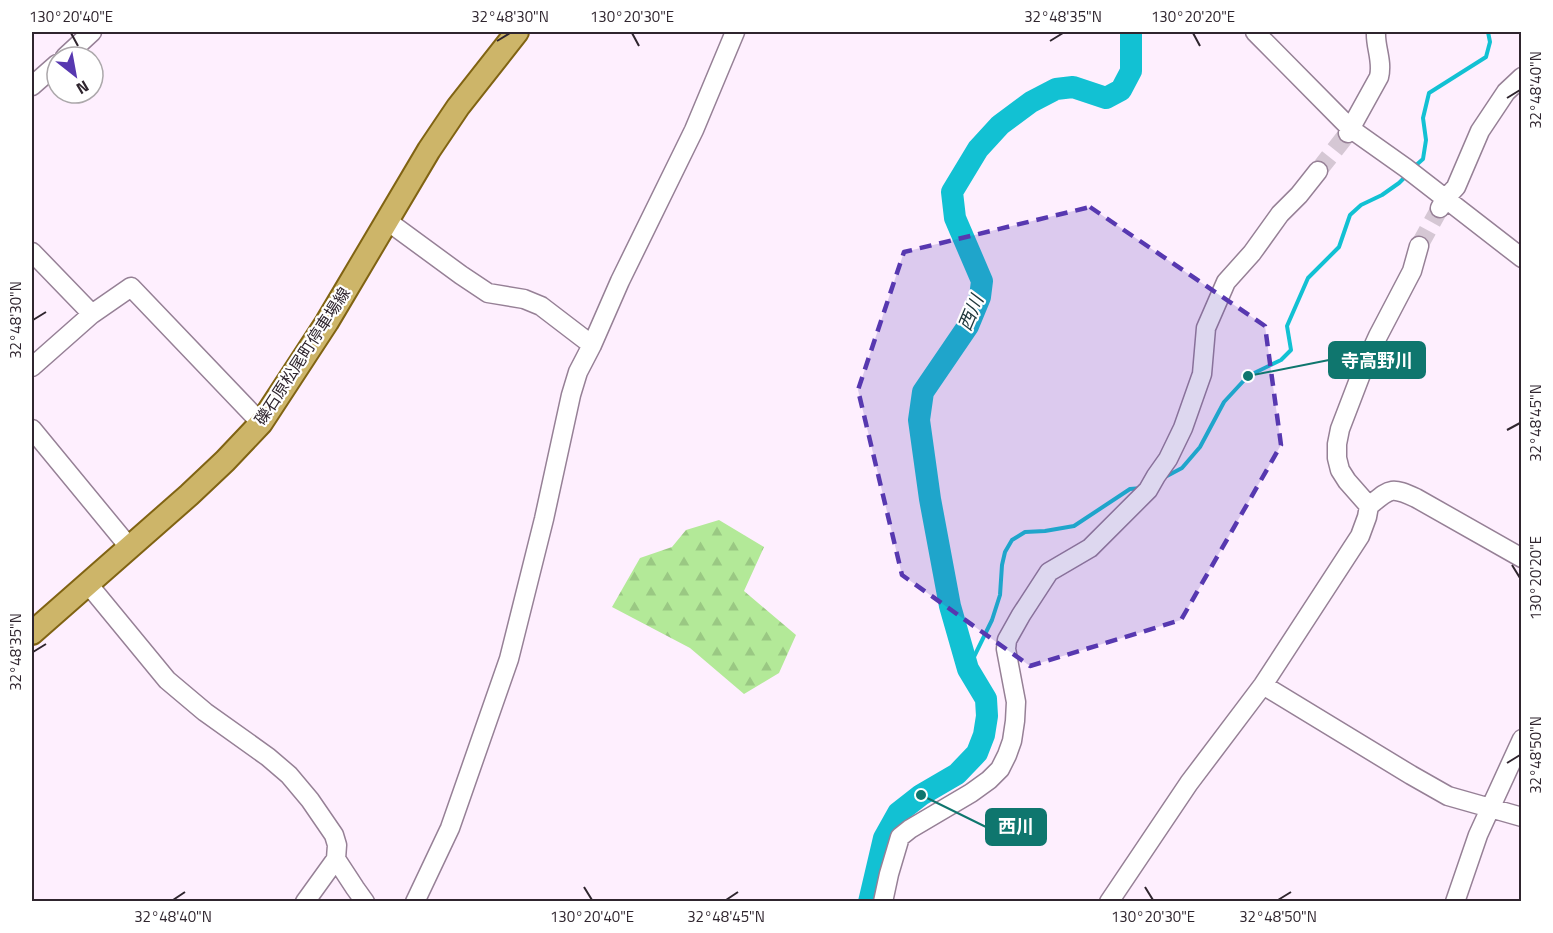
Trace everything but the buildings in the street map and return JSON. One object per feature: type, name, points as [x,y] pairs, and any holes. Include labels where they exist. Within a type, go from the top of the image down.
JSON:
[{"type":"main road","name":"礫石原松尾町停車場線","points":[[32,633],[130,548],[203,481],[261,423],[327,322],[429,150],[458,107],[517,32]]},
{"type":"street","points":[[78,45],[92,32]]},
{"type":"street","points":[[1255,32],[1350,131],[1425,182],[1442,203],[1521,258]]},
{"type":"street","points":[[1350,131],[1379,77],[1381,69],[1376,32]]},
{"type":"street","points":[[415,902],[450,828],[509,659],[578,372],[620,280],[694,130],[732,34]]},
{"type":"street","points":[[32,86],[45,75]]},
{"type":"street","points":[[1442,203],[1456,187],[1480,131],[1506,92],[1521,77]]},
{"type":"street","points":[[883,902],[900,837],[971,793],[1000,769],[1012,741],[1015,721],[1016,702],[1006,649],[1008,640],[1049,572],[1090,548],[1152,483],[1168,459],[1183,428],[1202,374],[1206,328],[1226,282],[1252,253],[1280,214],[1318,171]]},
{"type":"street","points":[[387,220],[488,293],[524,299],[541,306],[592,345]]},
{"type":"street","points":[[1369,506],[1340,470],[1337,444],[1363,369],[1412,271],[1419,246]]},
{"type":"street","points":[[32,252],[92,314]]},
{"type":"street","points":[[32,367],[92,314],[131,288],[261,423]]},
{"type":"street","points":[[32,429],[130,548]]},
{"type":"street","points":[[1109,902],[1189,783],[1263,685],[1360,536],[1369,506],[1387,492],[1399,490],[1521,558]]},
{"type":"street","points":[[88,584],[167,680],[289,775],[310,800],[334,835],[337,845],[336,860],[305,902]]},
{"type":"street","points":[[1263,685],[1448,796],[1521,817]]},
{"type":"street","points":[[1455,902],[1478,835],[1521,739]]},
{"type":"street","points":[[336,860],[365,902]]},
{"type":"highlighted area","points":[[1090,207],[1265,326],[1281,445],[1181,620],[1030,666],[902,575],[858,390],[904,252]]},
{"type":"green space","points":[[719,520],[764,547],[744,591],[796,635],[779,673],[744,694],[690,648],[612,607],[640,558],[672,547],[686,530]]},
{"type":"waterway","name":"西川","points":[[869,902],[884,838],[898,813],[921,795],[957,774],[977,753],[984,735],[987,716],[986,699],[968,669],[950,606],[930,499],[919,420],[923,392],[968,326],[980,297],[982,281],[955,218],[952,192],[978,149],[1000,125],[1031,102],[1056,89],[1073,87],[1106,98],[1121,90],[1131,71],[1131,32]]},
{"type":"waterway","points":[[1414,167],[1423,159],[1426,140],[1423,118],[1429,93],[1486,57],[1490,42],[1488,32]]},
{"type":"waterway","points":[[1165,477],[1182,468],[1200,447],[1224,402],[1248,376],[1281,360],[1291,350],[1287,326],[1308,278],[1339,247],[1350,215],[1361,205],[1382,195],[1407,175]]},
{"type":"waterway","points":[[968,669],[992,620],[1000,595],[1005,552],[1012,540],[1025,532],[1074,526],[1130,489],[1142,488]]},
{"type":"tunnel","points":[[1318,171],[1348,133]]},
{"type":"tunnel","points":[[1419,246],[1440,208]]},
{"type":"place","name":"寺高野川","points":[[1248,376]]},
{"type":"place","name":"西川","points":[[921,795]]}]
